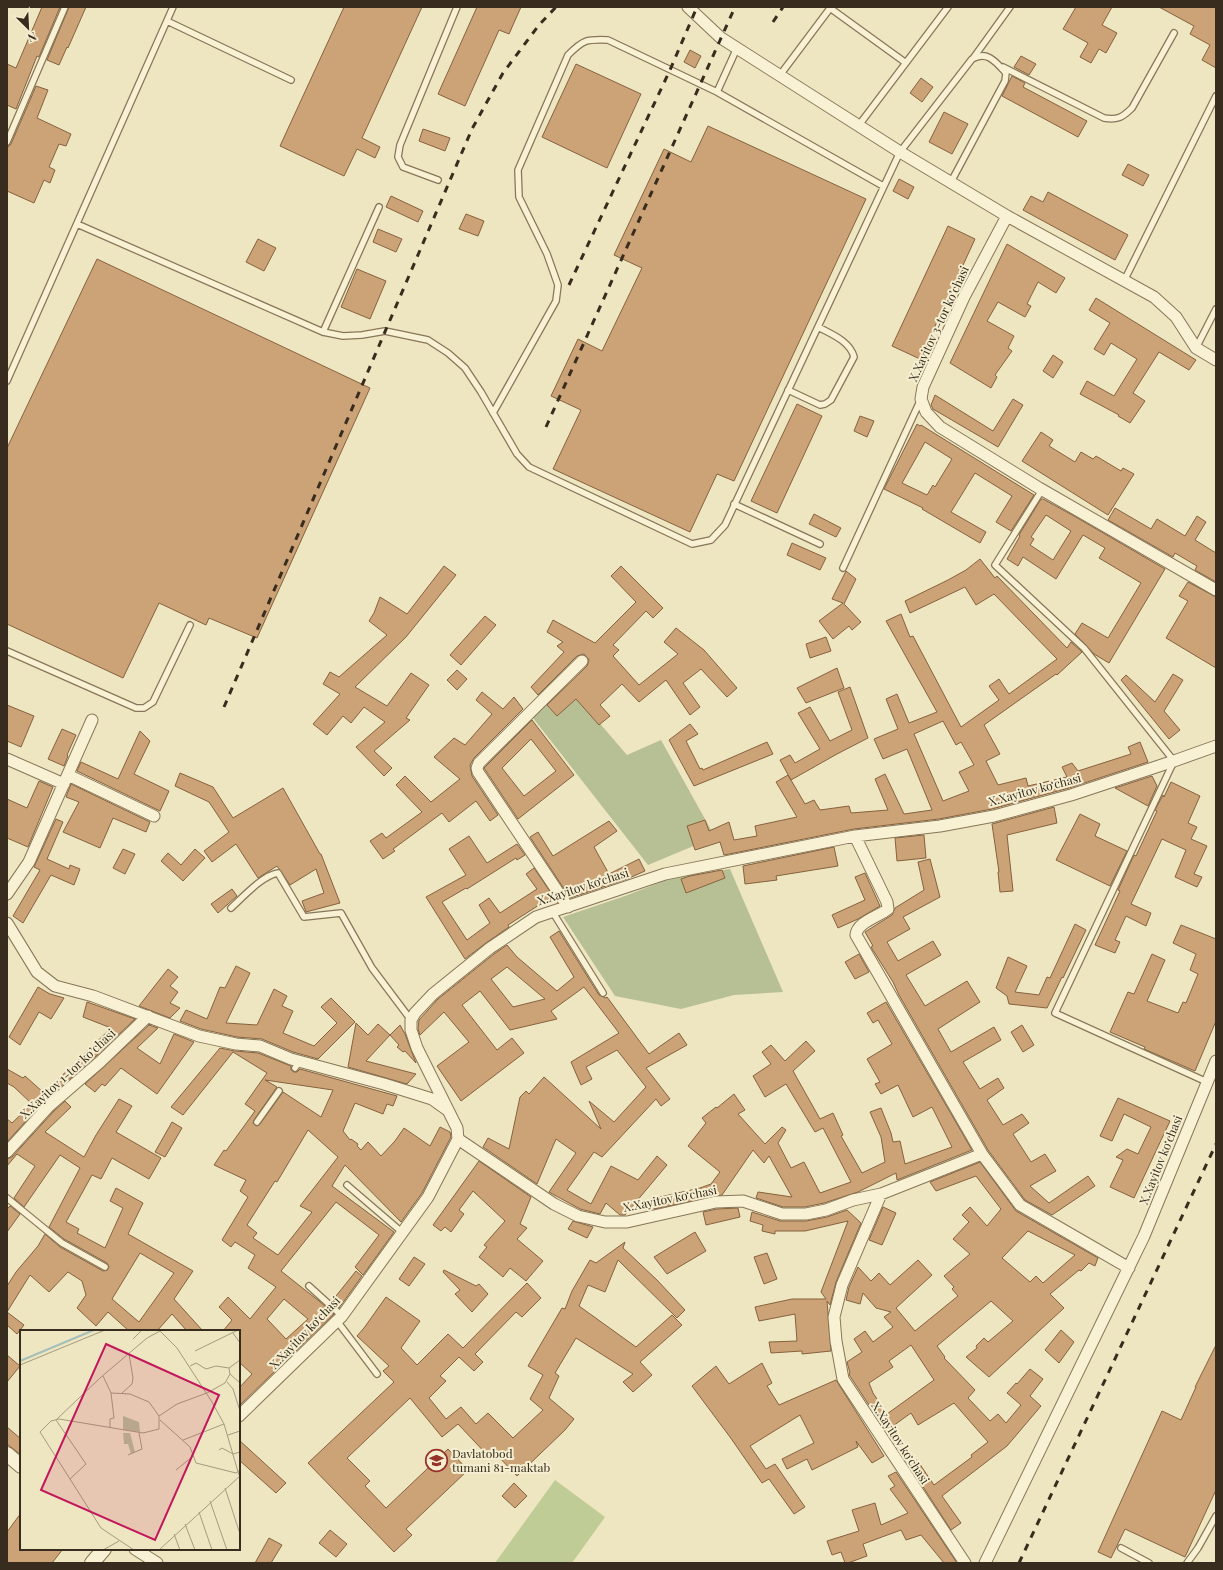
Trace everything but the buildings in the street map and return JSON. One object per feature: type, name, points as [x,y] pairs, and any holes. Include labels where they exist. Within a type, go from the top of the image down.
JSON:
[{"type":"street","points":[[688,7],[721,38],[900,152],[1007,216],[1154,297],[1176,317],[1196,348],[1216,360]]},
{"type":"street","name":"X.Xayitov 3-tor koʼchasi","points":[[1007,216],[964,297],[923,387],[921,399],[926,412],[940,427],[1042,490],[1216,590]]},
{"type":"street","points":[[568,907],[478,772],[477,768],[479,763],[582,661]]},
{"type":"street","points":[[7,894],[17,882],[29,862],[92,720]]},
{"type":"street","name":"X.Xayitov koʻchasi","points":[[411,1020],[415,1013],[433,994],[490,948],[536,917],[552,910],[568,907],[665,874],[855,836],[940,826],[994,816],[1071,795],[1216,746]]},
{"type":"street","points":[[7,759],[66,779],[154,816]]},
{"type":"street","points":[[855,836],[887,902],[888,909],[862,924],[856,930],[856,935],[982,1154],[1020,1205],[1129,1268]]},
{"type":"street","points":[[7,924],[37,972],[55,986],[93,996],[199,1036],[236,1044],[260,1046],[290,1059],[298,1065],[384,1084],[432,1099],[447,1109]]},
{"type":"street","name":"X.Xayitov 1-tor koʼchasi","points":[[7,1152],[49,1106],[100,1062],[148,1016]]},
{"type":"street","points":[[411,1020],[411,1030],[417,1048],[457,1128],[458,1139]]},
{"type":"street","name":"X.Xayitov koʻchasi","points":[[985,1563],[1144,1236],[1216,1061]]},
{"type":"street","name":"X.Xayitov koʻchasi","points":[[240,1415],[340,1319],[428,1197],[458,1139],[554,1204],[578,1216],[605,1222],[627,1222],[716,1202],[743,1201],[782,1214],[806,1214],[826,1210],[852,1200],[881,1194],[982,1154]]},
{"type":"street","name":"X.Xayitov koʻchasi","points":[[881,1194],[842,1285],[834,1317],[836,1341],[843,1379],[965,1563]]},
{"type":"street","points":[[7,1454],[20,1465]]},
{"type":"street","points":[[92,1563],[103,1550]]},
{"type":"street","points":[[137,1550],[157,1563]]},
{"type":"lane","points":[[7,142],[65,7]]},
{"type":"lane","points":[[7,381],[173,7]]},
{"type":"lane","points":[[438,180],[403,167],[398,157],[400,145],[457,7]]},
{"type":"lane","points":[[859,126],[948,7]]},
{"type":"lane","points":[[77,224],[323,332],[343,336],[362,335],[385,331],[428,340],[448,353],[465,368],[481,392],[517,454],[529,467],[692,544],[711,540],[725,525],[900,152],[1010,7]]},
{"type":"lane","points":[[780,75],[831,8],[906,63]]},
{"type":"lane","points":[[167,21],[291,80]]},
{"type":"lane","points":[[972,59],[979,55],[985,55],[1000,66],[1104,118],[1115,120],[1126,115],[1132,108],[1174,33]]},
{"type":"lane","points":[[493,413],[556,301],[558,285],[548,254],[518,197],[518,170],[568,55],[581,42],[597,39],[608,40],[718,92],[884,186]]},
{"type":"lane","points":[[718,92],[737,48]]},
{"type":"lane","points":[[951,182],[1005,80],[1006,73],[1000,66]]},
{"type":"lane","points":[[1124,280],[1216,96]]},
{"type":"lane","points":[[323,332],[379,207]]},
{"type":"lane","points":[[1196,348],[1216,309]]},
{"type":"lane","points":[[788,390],[820,405],[825,404],[831,400],[854,357],[852,350],[848,345],[818,327]]},
{"type":"lane","points":[[843,568],[921,399]]},
{"type":"lane","points":[[1042,490],[995,565],[1084,648],[1174,761],[1055,1013],[1207,1082]]},
{"type":"lane","points":[[734,504],[820,544]]},
{"type":"lane","points":[[7,652],[136,708],[144,708],[153,702],[190,625]]},
{"type":"lane","points":[[231,908],[264,879],[272,874],[278,873],[304,916],[341,913],[372,968],[411,1020]]},
{"type":"lane","points":[[552,910],[603,993]]},
{"type":"lane","points":[[257,1122],[279,1091]]},
{"type":"lane","points":[[347,1185],[403,1233]]},
{"type":"lane","points":[[7,1198],[62,1243],[106,1267]]},
{"type":"lane","points":[[309,1286],[340,1319],[377,1374]]},
{"type":"lane","points":[[1187,1563],[1198,1548],[1216,1516]]},
{"type":"lane","points":[[1121,1548],[1149,1563]]},
{"type":"green space","points":[[565,683],[627,755],[661,740],[715,837],[648,865],[533,718]]},
{"type":"green space","points":[[730,869],[783,992],[734,995],[681,1009],[615,996],[563,917],[625,896],[674,877]]},
{"type":"green space","points":[[555,1480],[605,1517],[572,1563],[495,1563]]},
{"type":"railway","points":[[224,707],[472,129],[503,73],[539,25],[556,7]]},
{"type":"railway","points":[[569,285],[670,70],[697,7]]},
{"type":"railway","points":[[546,427],[735,7]]},
{"type":"railway","points":[[773,22],[783,7]]},
{"type":"railway","points":[[1019,1563],[1216,1144]]},
{"type":"place","name":"Davlatobod tumani 81-maktab","points":[[437,1461]]}]
